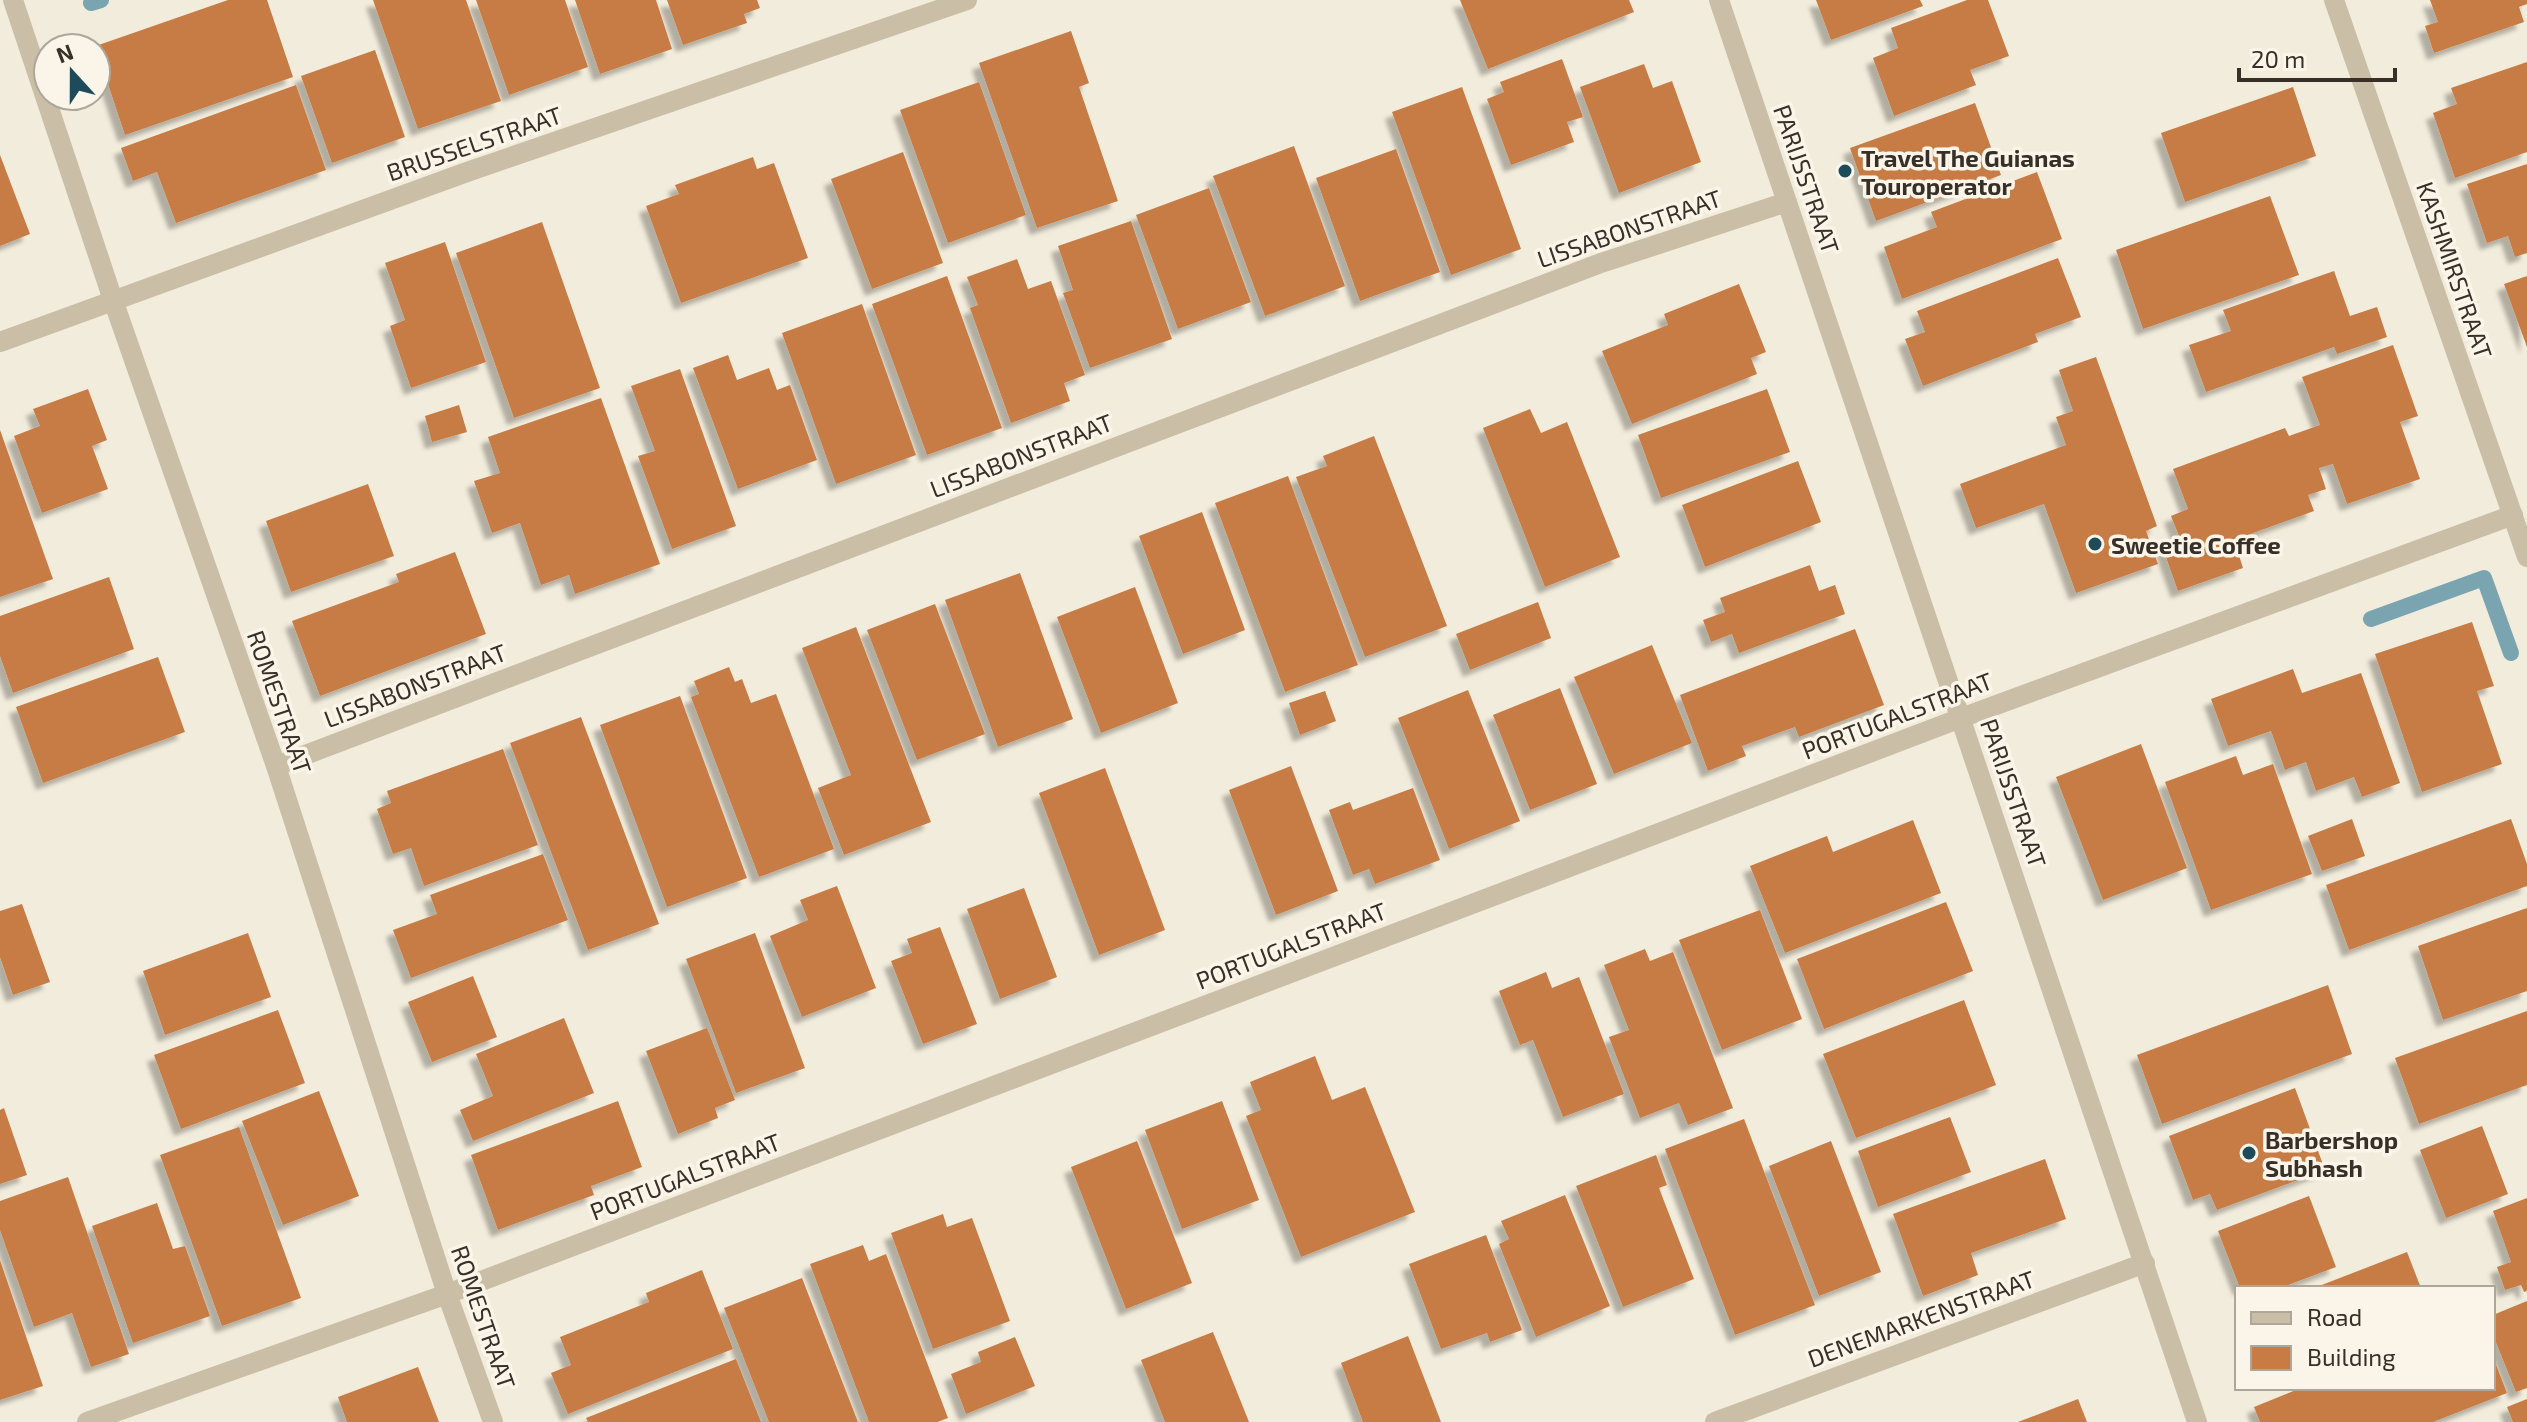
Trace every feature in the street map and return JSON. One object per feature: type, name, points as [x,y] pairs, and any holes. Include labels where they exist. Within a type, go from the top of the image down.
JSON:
[{"type":"street","name":"ROMESTRAAT","points":[[13,0],[113,300],[276,766],[447,1294],[493,1422]]},
{"type":"street","name":"BRUSSELSTRAAT","points":[[0,342],[467,172],[967,0]]},
{"type":"street","name":"PARIJSSTRAAT","points":[[1719,0],[2197,1422]]},
{"type":"street","name":"KASHMIRSTRAAT","points":[[2334,0],[2527,557]]},
{"type":"street","name":"LISSABONSTRAAT","points":[[276,766],[1601,263],[1787,202]]},
{"type":"street","name":"PORTUGALSTRAAT","points":[[87,1422],[447,1294],[1961,718],[2513,515]]},
{"type":"street","name":"DENEMARKENSTRAAT","points":[[1715,1422],[2145,1263]]},
{"type":"building","points":[[228,0],[267,0],[293,77],[125,135],[112,96],[112,40]]},
{"type":"building","points":[[373,0],[466,0],[501,101],[418,129]]},
{"type":"building","points":[[476,0],[565,0],[588,67],[509,95]]},
{"type":"building","points":[[575,0],[656,0],[672,49],[600,74]]},
{"type":"building","points":[[667,0],[757,0],[760,8],[744,14],[747,23],[683,45]]},
{"type":"building","points":[[1460,0],[1629,0],[1634,12],[1488,69]]},
{"type":"building","points":[[1816,0],[1920,0],[1923,6],[1831,40]]},
{"type":"building","points":[[1967,0],[1988,0],[2009,56],[1970,70],[1976,85],[1894,116],[1873,58],[1898,48],[1891,28]]},
{"type":"building","points":[[2430,0],[2527,0],[2527,4],[2519,7],[2524,22],[2434,53],[2425,26],[2438,22]]},
{"type":"building","points":[[1071,31],[1089,83],[1079,87],[1118,201],[1037,228],[979,63]]},
{"type":"building","points":[[375,50],[405,137],[332,163],[301,76]]},
{"type":"building","points":[[1562,59],[1583,117],[1567,122],[1574,142],[1511,165],[1487,99],[1504,92],[1500,82]]},
{"type":"building","points":[[2527,62],[2527,152],[2455,178],[2433,113],[2457,104],[2451,88]]},
{"type":"building","points":[[1644,64],[1653,88],[1672,81],[1701,162],[1619,193],[1580,87]]},
{"type":"building","points":[[979,82],[1026,215],[948,243],[900,110]]},
{"type":"building","points":[[296,85],[326,170],[176,223],[157,172],[133,181],[121,148]]},
{"type":"building","points":[[1462,87],[1521,249],[1451,275],[1392,112]]},
{"type":"building","points":[[2293,87],[2316,156],[2185,202],[2161,133]]},
{"type":"building","points":[[1975,103],[2001,175],[1876,221],[1850,148]]},
{"type":"building","points":[[1294,146],[1345,286],[1265,316],[1213,176]]},
{"type":"building","points":[[1396,149],[1440,272],[1360,301],[1316,178]]},
{"type":"building","points":[[903,152],[943,263],[872,289],[831,179]]},
{"type":"building","points":[[0,155],[30,234],[0,246]]},
{"type":"building","points":[[753,157],[757,169],[774,163],[808,258],[681,303],[646,206],[679,194],[675,185]]},
{"type":"building","points":[[2527,164],[2527,253],[2515,257],[2508,236],[2487,243],[2467,184]]},
{"type":"building","points":[[2037,172],[2062,239],[1902,299],[1884,247],[1937,227],[1931,212]]},
{"type":"building","points":[[1209,188],[1251,302],[1178,329],[1136,215]]},
{"type":"building","points":[[2270,196],[2299,275],[2143,329],[2116,250]]},
{"type":"building","points":[[1131,221],[1172,339],[1090,368],[1063,293],[1073,290],[1058,246]]},
{"type":"building","points":[[542,222],[600,388],[514,418],[456,253]]},
{"type":"building","points":[[445,242],[486,362],[411,388],[390,326],[405,320],[385,263]]},
{"type":"building","points":[[2058,258],[2081,317],[2035,334],[2038,342],[1923,386],[1905,339],[1925,332],[1917,311]]},
{"type":"building","points":[[1017,259],[1028,289],[1051,281],[1085,375],[1064,383],[1070,401],[1011,423],[970,308],[978,305],[967,277]]},
{"type":"building","points":[[2334,271],[2350,316],[2377,307],[2387,337],[2337,354],[2334,347],[2206,392],[2189,345],[2231,331],[2223,310]]},
{"type":"building","points":[[947,276],[1002,428],[927,455],[872,304]]},
{"type":"building","points":[[2527,276],[2527,347],[2504,284]]},
{"type":"building","points":[[1739,284],[1766,352],[1751,358],[1757,374],[1632,424],[1602,351],[1668,325],[1664,314]]},
{"type":"building","points":[[862,304],[916,455],[836,484],[782,333]]},
{"type":"building","points":[[2393,345],[2418,416],[2400,422],[2420,479],[2347,504],[2333,464],[2319,468],[2326,489],[2308,495],[2314,511],[2234,540],[2243,568],[2178,591],[2161,543],[2179,536],[2171,516],[2188,509],[2173,469],[2285,428],[2289,436],[2320,425],[2302,377]]},
{"type":"building","points":[[728,355],[737,380],[769,368],[777,390],[790,385],[817,460],[738,489],[693,368]]},
{"type":"building","points":[[2096,357],[2157,526],[2146,531],[2158,564],[2076,593],[2044,504],[1976,528],[1960,484],[2066,445],[2056,417],[2073,411],[2059,370]]},
{"type":"building","points":[[680,369],[736,526],[672,549],[638,456],[655,451],[631,386]]},
{"type":"building","points":[[88,389],[107,440],[92,446],[108,489],[42,513],[14,436],[40,426],[33,409]]},
{"type":"building","points":[[1767,389],[1790,452],[1661,498],[1638,435]]},
{"type":"building","points":[[601,398],[660,564],[575,594],[569,575],[541,585],[520,523],[492,533],[474,481],[500,473],[488,437]]},
{"type":"building","points":[[459,405],[467,432],[432,442],[425,416]]},
{"type":"building","points":[[1530,409],[1541,433],[1567,422],[1620,557],[1545,587],[1483,428]]},
{"type":"building","points":[[0,430],[53,579],[0,597]]},
{"type":"building","points":[[1374,436],[1447,626],[1365,657],[1296,477],[1327,466],[1323,456]]},
{"type":"building","points":[[1798,461],[1821,522],[1705,567],[1682,505]]},
{"type":"building","points":[[1288,476],[1358,665],[1285,692],[1215,503]]},
{"type":"building","points":[[368,484],[394,556],[291,592],[266,521]]},
{"type":"building","points":[[1202,512],[1245,630],[1183,654],[1139,536]]},
{"type":"building","points":[[455,552],[486,634],[320,696],[292,621],[399,582],[396,574]]},
{"type":"building","points":[[1810,565],[1819,591],[1835,585],[1845,614],[1739,653],[1732,634],[1711,642],[1703,620],[1725,612],[1720,598]]},
{"type":"building","points":[[1020,573],[1073,719],[998,747],[945,600]]},
{"type":"building","points":[[109,577],[134,649],[13,693],[0,656],[0,616]]},
{"type":"building","points":[[1135,587],[1178,703],[1101,733],[1057,617]]},
{"type":"building","points":[[1538,602],[1551,638],[1470,670],[1456,634]]},
{"type":"building","points":[[935,604],[985,734],[917,760],[867,630]]},
{"type":"building","points":[[2472,622],[2494,686],[2477,691],[2502,764],[2422,792],[2375,654]]},
{"type":"building","points":[[856,627],[931,822],[844,855],[818,788],[851,775],[802,648]]},
{"type":"building","points":[[1855,629],[1884,705],[1799,737],[1795,727],[1742,746],[1746,756],[1708,771],[1680,695]]},
{"type":"building","points":[[1652,645],[1692,743],[1614,774],[1574,677]]},
{"type":"building","points":[[158,657],[185,732],[43,783],[16,707]]},
{"type":"building","points":[[729,667],[735,682],[742,679],[751,703],[776,694],[834,849],[759,877],[691,697],[699,694],[694,681]]},
{"type":"building","points":[[2293,669],[2302,693],[2361,673],[2400,783],[2362,797],[2354,777],[2316,791],[2306,762],[2285,770],[2271,731],[2228,746],[2211,699]]},
{"type":"building","points":[[1560,688],[1597,784],[1530,810],[1493,715]]},
{"type":"building","points":[[1468,690],[1520,821],[1449,849],[1398,718]]},
{"type":"building","points":[[1325,691],[1336,721],[1300,735],[1289,703]]},
{"type":"building","points":[[680,696],[747,878],[667,907],[600,725]]},
{"type":"building","points":[[581,717],[659,924],[588,950],[510,743]]},
{"type":"building","points":[[2141,744],[2187,868],[2103,900],[2056,777]]},
{"type":"building","points":[[503,749],[538,845],[424,886],[411,848],[393,854],[377,809],[391,803],[387,791]]},
{"type":"building","points":[[2236,756],[2243,775],[2273,764],[2312,874],[2211,910],[2165,782]]},
{"type":"building","points":[[1291,766],[1338,891],[1276,915],[1229,790]]},
{"type":"building","points":[[1105,768],[1165,930],[1099,955],[1039,793]]},
{"type":"building","points":[[1413,788],[1440,860],[1375,884],[1369,869],[1353,875],[1329,810],[1350,802],[1353,810]]},
{"type":"building","points":[[2352,819],[2365,856],[2322,871],[2308,836]]},
{"type":"building","points":[[2511,819],[2527,864],[2527,886],[2349,950],[2326,885]]},
{"type":"building","points":[[1913,820],[1941,893],[1785,953],[1750,866],[1827,836],[1833,852]]},
{"type":"building","points":[[543,854],[568,920],[411,978],[393,930],[437,914],[430,895]]},
{"type":"building","points":[[837,886],[876,988],[802,1017],[770,936],[808,920],[800,900]]},
{"type":"building","points":[[1024,888],[1057,977],[1000,999],[967,909]]},
{"type":"building","points":[[1946,902],[1973,971],[1824,1029],[1797,959]]},
{"type":"building","points":[[22,904],[50,982],[13,995],[0,957],[0,911]]},
{"type":"building","points":[[2527,908],[2527,991],[2443,1020],[2418,946]]},
{"type":"building","points":[[1760,910],[1802,1019],[1722,1050],[1679,940]]},
{"type":"building","points":[[940,927],[977,1024],[923,1044],[891,961],[912,953],[907,939]]},
{"type":"building","points":[[248,933],[271,997],[165,1035],[143,971]]},
{"type":"building","points":[[755,933],[805,1068],[736,1093],[686,959]]},
{"type":"building","points":[[1645,949],[1650,961],[1673,952],[1733,1108],[1688,1125],[1679,1103],[1640,1118],[1609,1037],[1629,1030],[1604,965]]},
{"type":"building","points":[[1546,972],[1552,988],[1579,977],[1624,1094],[1563,1117],[1533,1040],[1520,1045],[1499,991]]},
{"type":"building","points":[[473,976],[497,1037],[432,1062],[408,1002]]},
{"type":"building","points":[[2328,985],[2352,1054],[2162,1124],[2137,1055]]},
{"type":"building","points":[[1964,1000],[1996,1085],[1856,1138],[1823,1054]]},
{"type":"building","points":[[278,1010],[305,1083],[181,1129],[154,1055]]},
{"type":"building","points":[[2527,1011],[2527,1085],[2419,1124],[2395,1058]]},
{"type":"building","points":[[564,1018],[594,1093],[473,1141],[460,1110],[493,1096],[476,1054]]},
{"type":"building","points":[[707,1028],[735,1100],[715,1108],[718,1118],[678,1134],[646,1051]]},
{"type":"building","points":[[1315,1056],[1332,1100],[1365,1087],[1415,1212],[1301,1257],[1246,1116],[1261,1110],[1250,1082]]},
{"type":"building","points":[[2295,1088],[2325,1170],[2217,1210],[2210,1194],[2193,1200],[2169,1136]]},
{"type":"building","points":[[319,1091],[359,1196],[283,1225],[242,1121]]},
{"type":"building","points":[[618,1101],[642,1167],[591,1186],[594,1195],[498,1230],[471,1155]]},
{"type":"building","points":[[1222,1101],[1259,1200],[1182,1229],[1145,1130]]},
{"type":"building","points":[[4,1108],[27,1175],[0,1184],[0,1110]]},
{"type":"building","points":[[1950,1117],[1971,1172],[1878,1207],[1858,1151]]},
{"type":"building","points":[[1744,1119],[1815,1305],[1735,1335],[1665,1149]]},
{"type":"building","points":[[2482,1126],[2508,1194],[2446,1218],[2420,1150]]},
{"type":"building","points":[[239,1127],[301,1298],[222,1326],[160,1155]]},
{"type":"building","points":[[1137,1141],[1192,1283],[1126,1309],[1071,1167]]},
{"type":"building","points":[[1831,1141],[1881,1272],[1819,1296],[1769,1166]]},
{"type":"building","points":[[1656,1155],[1667,1185],[1659,1188],[1694,1279],[1623,1307],[1576,1186]]},
{"type":"building","points":[[2045,1159],[2066,1219],[1971,1253],[1978,1275],[1923,1296],[1893,1214]]},
{"type":"building","points":[[68,1177],[129,1354],[91,1367],[72,1313],[34,1327],[0,1230],[0,1201]]},
{"type":"building","points":[[1565,1195],[1610,1306],[1536,1337],[1499,1244],[1509,1239],[1501,1221]]},
{"type":"building","points":[[2309,1196],[2336,1267],[2285,1286],[2239,1286],[2218,1231]]},
{"type":"building","points":[[2527,1198],[2527,1291],[2524,1292],[2521,1285],[2505,1290],[2497,1267],[2511,1262],[2493,1211]]},
{"type":"building","points":[[157,1203],[173,1249],[185,1246],[210,1316],[133,1343],[92,1226]]},
{"type":"building","points":[[943,1214],[947,1227],[972,1218],[1010,1321],[933,1349],[891,1233]]},
{"type":"building","points":[[1486,1235],[1522,1330],[1490,1342],[1487,1333],[1441,1349],[1409,1264]]},
{"type":"building","points":[[863,1245],[869,1261],[886,1254],[948,1418],[937,1422],[869,1422],[810,1264]]},
{"type":"building","points":[[2407,1252],[2420,1286],[2319,1286]]},
{"type":"building","points":[[0,1260],[43,1386],[0,1400]]},
{"type":"building","points":[[702,1270],[733,1349],[568,1414],[551,1373],[571,1365],[560,1337],[649,1302],[646,1293]]},
{"type":"building","points":[[802,1278],[858,1422],[769,1422],[724,1308]]},
{"type":"building","points":[[2527,1301],[2527,1388],[2516,1392],[2495,1340],[2495,1314]]},
{"type":"building","points":[[1213,1332],[1249,1422],[1165,1422],[1141,1360]]},
{"type":"building","points":[[1408,1336],[1441,1422],[1363,1422],[1341,1363]]},
{"type":"building","points":[[1015,1337],[1035,1386],[966,1414],[951,1374],[981,1362],[978,1352]]},
{"type":"building","points":[[736,1359],[761,1422],[588,1422],[586,1418]]},
{"type":"building","points":[[2495,1362],[2507,1393],[2433,1422],[2260,1422],[2254,1407],[2296,1390],[2495,1390]]},
{"type":"building","points":[[418,1367],[439,1422],[347,1422],[338,1397]]},
{"type":"building","points":[[2078,1399],[2087,1422],[2018,1422]]},
{"type":"building","points":[[2527,1399],[2527,1422],[2513,1422],[2507,1407]]},
{"type":"waterway","points":[[91,3],[101,0]]},
{"type":"waterway","points":[[2371,619],[2484,578],[2511,653]]},
{"type":"place","name":"Travel The Guianas Touroperator","points":[[1845,171]]},
{"type":"place","name":"Sweetie Coffee","points":[[2095,544]]},
{"type":"place","name":"Barbershop Subhash","points":[[2249,1153]]}]
